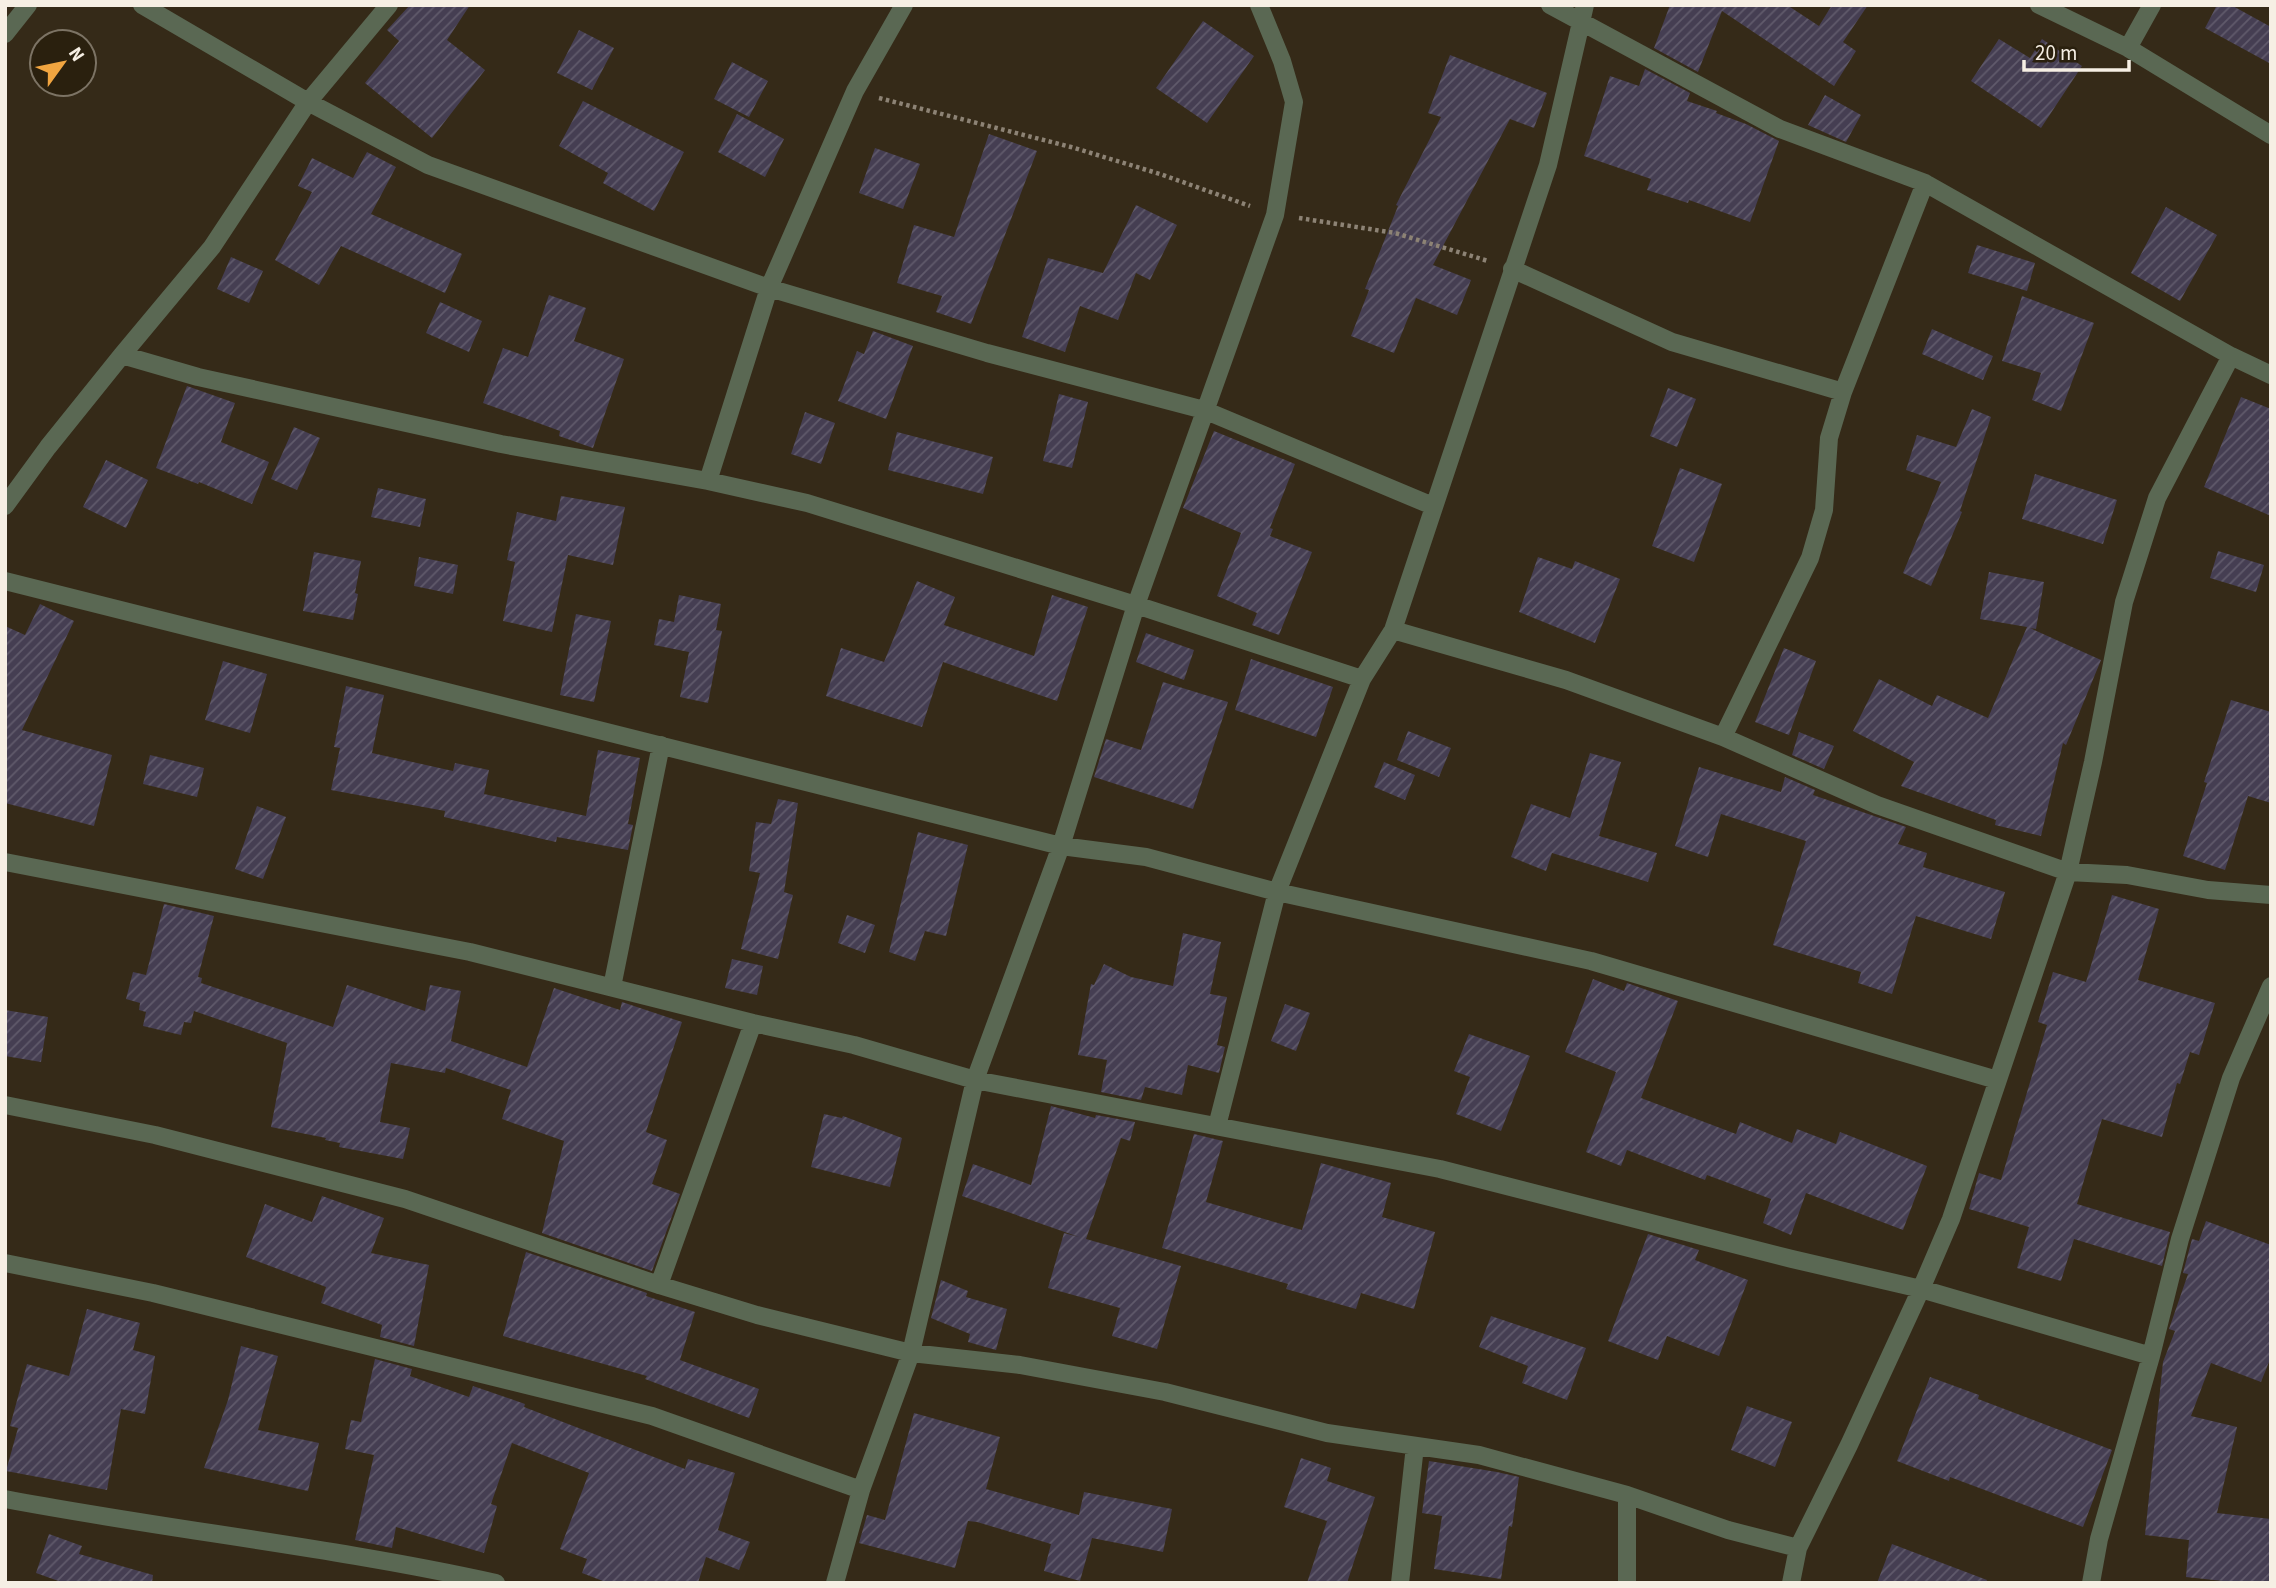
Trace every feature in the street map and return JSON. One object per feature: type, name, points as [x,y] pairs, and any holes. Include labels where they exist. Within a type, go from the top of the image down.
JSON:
[{"type":"street","points":[[5,34],[28,5]]},
{"type":"street","points":[[142,5],[308,102],[428,165],[769,288],[986,353],[1204,411],[1433,506]]},
{"type":"street","points":[[5,506],[48,447],[212,247],[308,102],[389,5]]},
{"type":"street","points":[[708,481],[769,288],[855,91],[904,5]]},
{"type":"street","points":[[835,1583],[861,1490],[911,1353],[975,1080],[1061,846],[1136,606],[1275,215],[1294,102],[1282,61],[1260,5]]},
{"type":"street","points":[[1550,5],[1583,14],[1780,129],[1925,183],[2231,356],[2271,375]]},
{"type":"street","points":[[2039,5],[2128,48],[2271,135]]},
{"type":"street","points":[[2128,48],[2151,5]]},
{"type":"street","points":[[1217,1126],[1277,892],[1362,679],[1393,630],[1548,165],[1583,14]]},
{"type":"street","points":[[1723,737],[1810,558],[1824,510],[1829,438],[1843,392],[1925,183]]},
{"type":"street","points":[[1512,269],[1672,342],[1843,392]]},
{"type":"street","points":[[122,355],[198,377],[501,444],[708,481],[807,503],[1362,679]]},
{"type":"street","points":[[1791,1583],[1798,1548],[1849,1445],[1951,1219],[2068,872],[2093,762],[2124,602],[2157,498],[2231,356]]},
{"type":"street","points":[[5,581],[1061,846],[1146,857],[1277,892],[1591,961],[1997,1080]]},
{"type":"street","points":[[1393,630],[1566,680],[1723,737],[1877,804],[2068,872],[2127,875],[2208,890],[2271,895]]},
{"type":"street","points":[[612,987],[661,745]]},
{"type":"street","points":[[5,862],[470,952],[753,1023],[854,1045],[975,1080],[1440,1169],[1791,1259],[1921,1289],[2151,1356]]},
{"type":"street","points":[[2091,1583],[2099,1539],[2151,1356],[2180,1239],[2231,1078],[2271,986]]},
{"type":"street","points":[[659,1285],[753,1023]]},
{"type":"street","points":[[5,1105],[155,1135],[405,1199],[659,1285],[757,1315],[911,1353],[1020,1365],[1165,1391],[1327,1433],[1479,1455],[1627,1495],[1728,1530],[1798,1548]]},
{"type":"street","points":[[5,1263],[153,1293],[652,1416],[861,1490]]},
{"type":"street","points":[[1400,1583],[1415,1446]]},
{"type":"street","points":[[1627,1495],[1627,1583]]},
{"type":"street","points":[[5,1499],[438,1570],[496,1583]]},
{"type":"path","points":[[855,91],[1071,147],[1160,174],[1275,215],[1395,233],[1512,269]]},
{"type":"building","points":[[410,5],[470,5],[447,40],[485,70],[432,138],[365,83],[399,41],[387,30]]},
{"type":"building","points":[[1670,5],[1787,5],[1819,26],[1832,5],[1868,5],[1843,42],[1856,51],[1834,86],[1722,11],[1698,72],[1654,48]]},
{"type":"building","points":[[2217,5],[2231,5],[2271,27],[2271,64],[2205,28]]},
{"type":"building","points":[[1203,21],[1254,56],[1207,123],[1156,88]]},
{"type":"building","points":[[579,30],[614,48],[592,90],[557,73]]},
{"type":"building","points":[[1999,39],[2030,58],[2042,39],[2082,66],[2041,128],[1971,81]]},
{"type":"building","points":[[1450,55],[1547,93],[1534,128],[1510,119],[1433,265],[1471,280],[1457,315],[1416,298],[1394,353],[1351,336],[1369,290],[1365,289],[1398,206],[1396,205],[1441,117],[1428,113]]},
{"type":"building","points":[[732,62],[768,81],[749,117],[714,99]]},
{"type":"building","points":[[1645,69],[1690,93],[1687,101],[1717,111],[1716,113],[1746,124],[1779,141],[1750,222],[1689,200],[1688,203],[1647,190],[1651,179],[1584,156],[1610,76],[1639,86]]},
{"type":"building","points":[[1825,95],[1861,115],[1846,142],[1808,125]]},
{"type":"building","points":[[583,101],[684,152],[654,211],[603,183],[608,173],[559,146]]},
{"type":"building","points":[[737,114],[784,139],[765,177],[718,152]]},
{"type":"building","points":[[989,134],[1037,151],[971,324],[936,312],[942,296],[897,283],[914,225],[954,237]]},
{"type":"building","points":[[875,148],[920,164],[903,209],[859,193]]},
{"type":"building","points":[[367,152],[396,167],[371,214],[462,254],[445,293],[341,246],[319,285],[275,260],[312,192],[298,186],[312,158],[353,178]]},
{"type":"building","points":[[1136,205],[1177,225],[1150,280],[1136,273],[1118,320],[1080,306],[1065,352],[1022,337],[1048,258],[1103,273]]},
{"type":"building","points":[[2166,207],[2217,235],[2180,301],[2131,273]]},
{"type":"building","points":[[1977,245],[2035,263],[2027,291],[1968,273]]},
{"type":"building","points":[[231,257],[263,271],[249,303],[217,289]]},
{"type":"building","points":[[549,295],[586,308],[574,341],[624,359],[593,448],[559,436],[560,431],[483,403],[503,348],[528,357]]},
{"type":"building","points":[[2022,296],[2094,323],[2061,411],[2032,400],[2041,373],[2002,361]]},
{"type":"building","points":[[440,302],[482,321],[469,352],[426,333]]},
{"type":"building","points":[[1932,329],[1993,356],[1983,380],[1922,354]]},
{"type":"building","points":[[873,331],[913,346],[886,419],[838,401],[857,351],[864,354]]},
{"type":"building","points":[[187,386],[235,403],[221,442],[269,462],[252,504],[156,468]]},
{"type":"building","points":[[1668,388],[1696,399],[1677,447],[1650,436]]},
{"type":"building","points":[[1059,394],[1088,402],[1072,468],[1043,461]]},
{"type":"building","points":[[2241,397],[2271,409],[2271,516],[2204,487]]},
{"type":"building","points":[[1972,409],[1991,417],[1960,511],[1962,512],[1931,586],[1903,573],[1941,482],[1906,470],[1917,435],[1956,447]]},
{"type":"building","points":[[805,412],[835,423],[821,464],[791,454]]},
{"type":"building","points":[[294,427],[320,438],[297,490],[271,479]]},
{"type":"building","points":[[1214,431],[1295,464],[1270,528],[1273,529],[1270,536],[1312,552],[1279,635],[1252,625],[1257,613],[1217,596],[1241,533],[1183,508]]},
{"type":"building","points":[[897,432],[993,457],[983,494],[888,470]]},
{"type":"building","points":[[106,460],[148,480],[126,528],[83,507]]},
{"type":"building","points":[[1680,468],[1722,484],[1694,562],[1652,546]]},
{"type":"building","points":[[2035,474],[2117,500],[2103,544],[2022,519]]},
{"type":"building","points":[[378,488],[426,499],[420,527],[371,517]]},
{"type":"building","points":[[561,496],[625,507],[613,565],[568,555],[552,632],[503,621],[515,562],[507,560],[517,512],[556,521]]},
{"type":"building","points":[[2218,551],[2264,565],[2256,592],[2210,578]]},
{"type":"building","points":[[314,552],[361,561],[353,620],[303,611]]},
{"type":"building","points":[[419,557],[458,565],[453,594],[414,586]]},
{"type":"building","points":[[1538,557],[1572,569],[1575,561],[1620,579],[1595,643],[1519,612]]},
{"type":"building","points":[[1989,572],[2044,582],[2036,629],[2030,628],[2101,660],[2066,745],[2063,743],[2041,836],[1995,825],[1996,820],[1901,786],[1914,762],[1853,731],[1879,679],[1932,706],[1937,695],[1988,718],[2027,627],[1980,619]]},
{"type":"building","points":[[917,581],[955,597],[944,625],[1034,656],[1052,595],[1088,607],[1057,701],[943,662],[922,727],[826,696],[841,648],[884,662]]},
{"type":"building","points":[[679,595],[721,604],[716,630],[722,631],[708,703],[680,697],[689,652],[654,645],[659,619],[674,622]]},
{"type":"building","points":[[40,604],[74,621],[22,730],[112,755],[94,826],[5,803],[5,626],[25,635]]},
{"type":"building","points":[[576,614],[611,621],[594,702],[560,695]]},
{"type":"building","points":[[1146,633],[1194,650],[1184,680],[1136,662]]},
{"type":"building","points":[[1784,648],[1816,661],[1789,735],[1755,722]]},
{"type":"building","points":[[1251,659],[1333,687],[1316,737],[1235,710]]},
{"type":"building","points":[[223,661],[267,674],[250,733],[205,720]]},
{"type":"building","points":[[1163,682],[1228,702],[1193,809],[1094,777],[1106,739],[1141,750]]},
{"type":"building","points":[[346,686],[384,695],[372,753],[453,771],[455,763],[489,770],[484,794],[586,816],[598,750],[640,758],[628,824],[633,825],[628,850],[557,837],[556,842],[444,817],[445,811],[331,790],[340,748],[334,747]]},
{"type":"building","points":[[2231,700],[2271,712],[2271,803],[2248,796],[2225,870],[2183,856]]},
{"type":"building","points":[[1408,731],[1451,748],[1439,777],[1397,760]]},
{"type":"building","points":[[1799,732],[1834,746],[1824,769],[1792,755]]},
{"type":"building","points":[[1590,753],[1621,762],[1599,836],[1657,853],[1648,882],[1552,853],[1546,871],[1511,857],[1531,804],[1570,818]]},
{"type":"building","points":[[150,755],[204,768],[197,797],[143,784]]},
{"type":"building","points":[[1384,762],[1415,775],[1405,800],[1374,787]]},
{"type":"building","points":[[1699,767],[1781,792],[1785,777],[1815,790],[1813,795],[1906,827],[1898,844],[1927,853],[1923,867],[2005,892],[1991,939],[1916,916],[1892,994],[1858,983],[1861,972],[1773,945],[1806,841],[1721,814],[1708,857],[1675,846]]},
{"type":"building","points":[[778,799],[798,803],[784,892],[793,895],[778,959],[741,949],[760,873],[749,871],[756,822],[771,824]]},
{"type":"building","points":[[257,806],[286,817],[263,879],[235,869]]},
{"type":"building","points":[[918,832],[968,845],[946,936],[925,931],[915,961],[889,952]]},
{"type":"building","points":[[2112,895],[2159,909],[2138,980],[2215,1003],[2199,1055],[2190,1052],[2180,1084],[2177,1083],[2162,1137],[2102,1119],[2077,1204],[2170,1232],[2162,1266],[2074,1239],[2061,1281],[2017,1268],[2029,1227],[1969,1209],[1979,1173],[2001,1180],[2047,1025],[2038,1022],[2053,972],[2086,982]]},
{"type":"building","points":[[164,904],[214,916],[198,977],[202,978],[201,983],[333,1027],[347,985],[425,1011],[430,985],[461,991],[451,1041],[527,1067],[554,988],[620,1010],[622,1002],[682,1022],[646,1132],[667,1140],[652,1184],[680,1194],[652,1271],[542,1233],[564,1141],[502,1119],[511,1090],[446,1068],[445,1073],[391,1063],[380,1122],[410,1128],[403,1159],[339,1147],[340,1143],[325,1140],[326,1138],[271,1127],[287,1043],[194,1011],[191,1023],[184,1022],[181,1035],[143,1026],[146,1012],[139,1010],[140,1003],[126,999],[133,972],[146,975]]},
{"type":"building","points":[[847,915],[875,925],[865,953],[838,943]]},
{"type":"building","points":[[1183,933],[1221,942],[1210,994],[1227,997],[1217,1045],[1225,1047],[1219,1073],[1188,1065],[1182,1095],[1145,1087],[1141,1100],[1101,1092],[1107,1060],[1078,1055],[1091,984],[1094,985],[1104,964],[1131,977],[1173,986]]},
{"type":"building","points":[[732,959],[763,966],[757,995],[725,988]]},
{"type":"building","points":[[1593,979],[1624,991],[1627,983],[1678,1001],[1641,1098],[1736,1134],[1740,1122],[1792,1143],[1797,1129],[1836,1144],[1840,1132],[1927,1166],[1903,1230],[1806,1193],[1791,1235],[1763,1223],[1771,1199],[1707,1175],[1705,1180],[1627,1150],[1621,1166],[1586,1152],[1616,1072],[1565,1052]]},
{"type":"building","points":[[1285,1004],[1310,1013],[1296,1051],[1271,1041]]},
{"type":"building","points":[[5,1010],[48,1017],[41,1062],[5,1056]]},
{"type":"building","points":[[1469,1034],[1530,1056],[1501,1131],[1456,1114],[1470,1077],[1454,1071]]},
{"type":"building","points":[[1051,1106],[1095,1118],[1096,1115],[1135,1122],[1130,1141],[1121,1138],[1086,1239],[1181,1266],[1157,1349],[1112,1336],[1120,1308],[1048,1288],[1064,1233],[1079,1237],[962,1196],[973,1164],[1031,1185]]},
{"type":"building","points":[[824,1114],[843,1116],[902,1138],[890,1187],[811,1167]]},
{"type":"building","points":[[1194,1134],[1223,1141],[1206,1202],[1302,1230],[1321,1163],[1391,1183],[1382,1217],[1435,1232],[1414,1309],[1361,1293],[1356,1309],[1286,1289],[1288,1284],[1162,1248]]},
{"type":"building","points":[[322,1196],[384,1218],[371,1253],[429,1265],[414,1346],[380,1337],[382,1325],[321,1303],[326,1287],[246,1257],[265,1204],[312,1222]]},
{"type":"building","points":[[2206,1221],[2271,1245],[2271,1357],[2261,1382],[2211,1363],[2191,1416],[2237,1427],[2217,1513],[2271,1519],[2271,1583],[2241,1583],[2186,1577],[2189,1540],[2145,1535],[2163,1362],[2175,1331],[2169,1329],[2188,1274],[2183,1273],[2192,1239],[2199,1241]]},
{"type":"building","points":[[1648,1234],[1699,1250],[1695,1260],[1748,1280],[1719,1356],[1667,1336],[1658,1360],[1608,1341]]},
{"type":"building","points":[[526,1252],[695,1312],[680,1360],[759,1389],[749,1418],[645,1379],[647,1376],[503,1336]]},
{"type":"building","points":[[941,1280],[968,1291],[966,1297],[1007,1309],[996,1350],[968,1342],[970,1334],[931,1318]]},
{"type":"building","points":[[87,1309],[140,1323],[133,1350],[155,1356],[145,1414],[121,1409],[107,1490],[6,1471],[18,1428],[10,1426],[27,1364],[69,1376]]},
{"type":"building","points":[[1491,1316],[1586,1348],[1567,1400],[1522,1383],[1528,1366],[1479,1347]]},
{"type":"building","points":[[241,1346],[278,1356],[258,1430],[319,1443],[308,1491],[204,1468],[228,1400]]},
{"type":"building","points":[[375,1359],[412,1369],[410,1376],[469,1397],[473,1386],[525,1404],[524,1407],[685,1469],[688,1459],[735,1473],[718,1530],[750,1542],[739,1570],[706,1557],[698,1583],[608,1583],[582,1573],[587,1559],[560,1549],[589,1473],[512,1443],[491,1504],[497,1506],[484,1553],[396,1527],[392,1548],[355,1540],[374,1455],[345,1449],[351,1420],[361,1422]]},
{"type":"building","points":[[1930,1377],[1979,1395],[1978,1399],[2112,1450],[2083,1527],[1950,1477],[1949,1481],[1897,1461]]},
{"type":"building","points":[[1747,1406],[1792,1422],[1775,1467],[1731,1450]]},
{"type":"building","points":[[914,1413],[1000,1437],[986,1489],[1079,1515],[1084,1492],[1172,1509],[1163,1552],[1092,1538],[1080,1581],[1044,1571],[1051,1544],[977,1522],[968,1521],[955,1568],[859,1543],[867,1515],[885,1520]]},
{"type":"building","points":[[1301,1458],[1331,1468],[1327,1481],[1375,1497],[1347,1583],[1307,1583],[1327,1521],[1284,1507]]},
{"type":"building","points":[[1429,1461],[1519,1477],[1501,1579],[1434,1569],[1442,1516],[1422,1513]]},
{"type":"building","points":[[49,1534],[82,1546],[79,1554],[153,1575],[152,1583],[64,1583],[36,1573]]},
{"type":"building","points":[[1892,1544],[1987,1580],[1986,1583],[1877,1583]]}]
